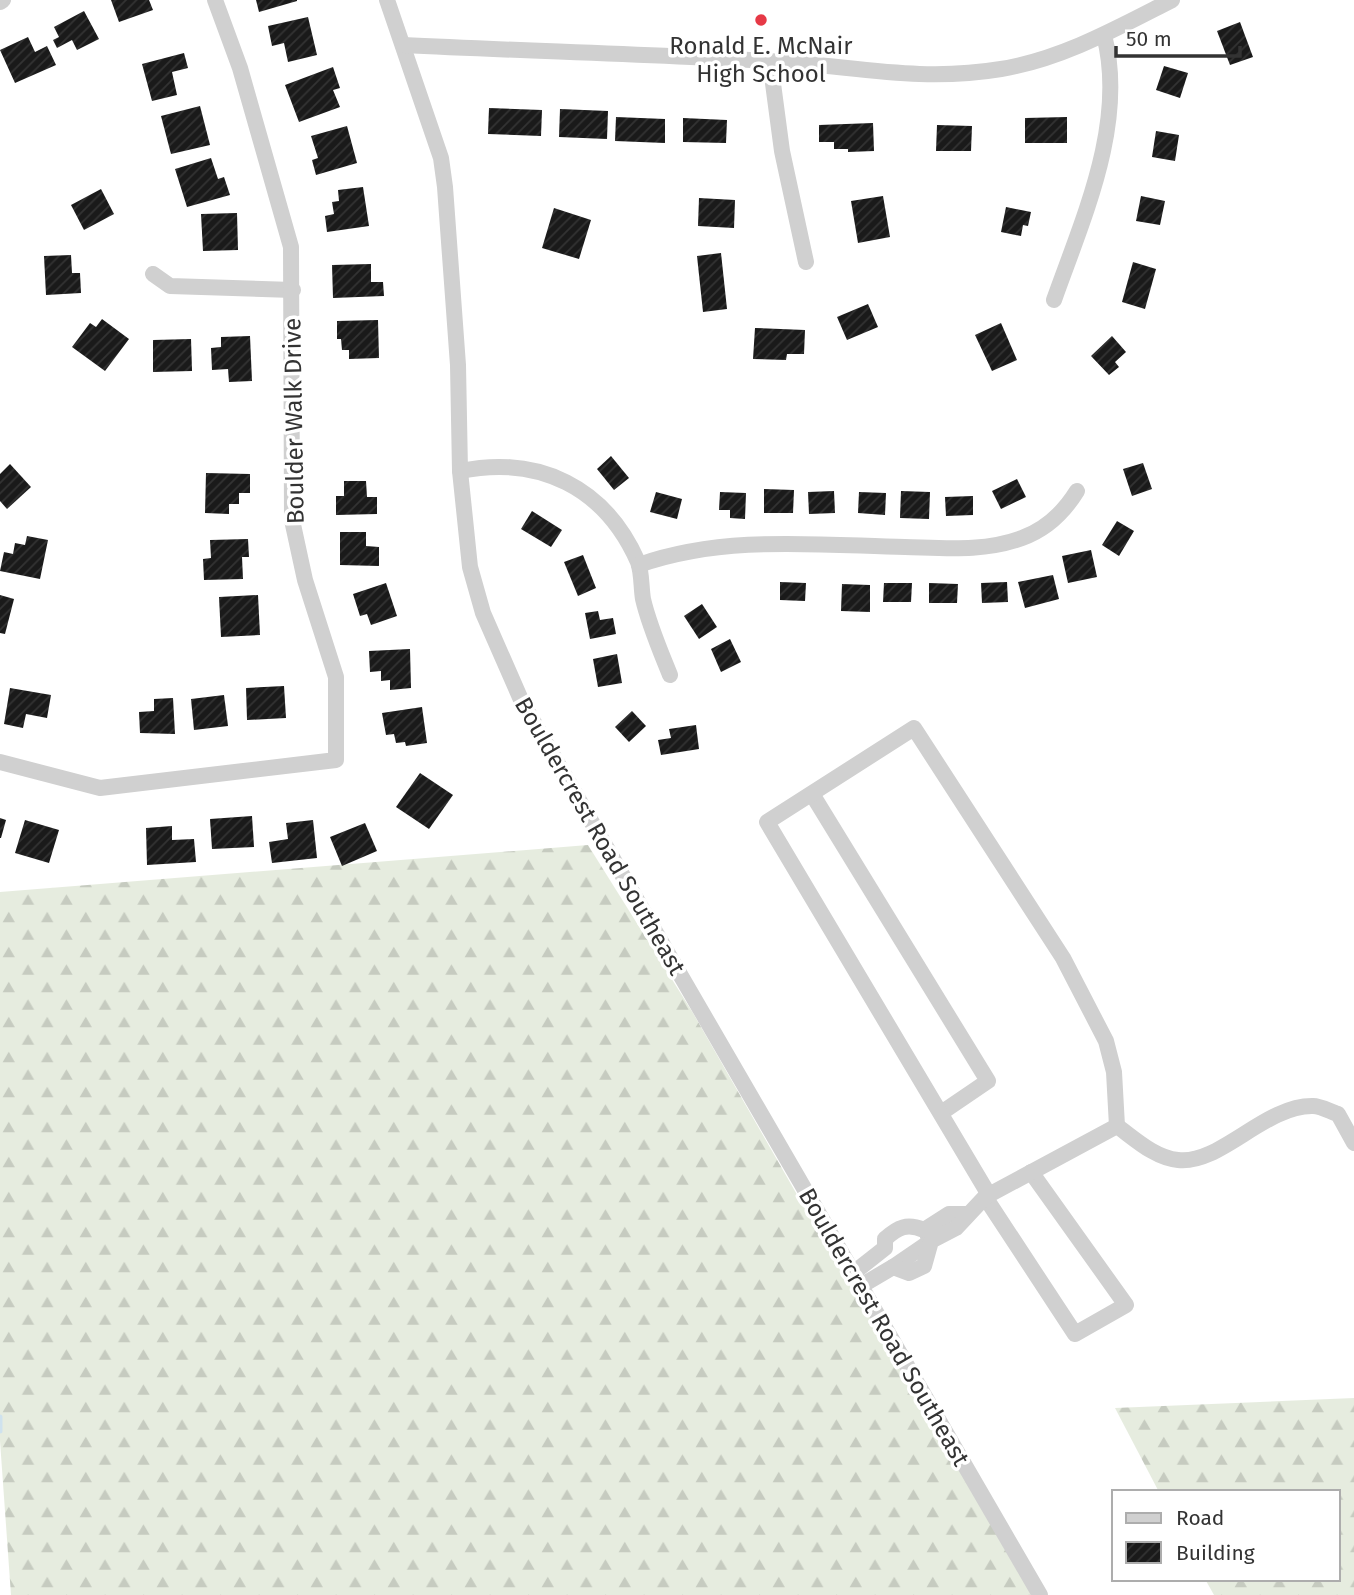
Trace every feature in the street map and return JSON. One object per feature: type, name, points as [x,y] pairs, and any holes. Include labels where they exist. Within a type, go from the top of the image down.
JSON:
[{"type":"street","name":"Boulder Walk Drive","points":[[0,762],[100,788],[336,760],[337,677],[304,580],[292,520],[291,247],[240,68],[215,0]]},
{"type":"street","name":"Bouldercrest Road Southeast","points":[[387,0],[441,158],[457,342],[460,471],[470,567],[483,613],[522,702],[1040,1595]]},
{"type":"street","points":[[403,46],[770,61],[891,75],[939,75],[1001,69],[1053,56],[1104,35],[1172,0]]},
{"type":"street","points":[[1054,300],[1082,223],[1108,120],[1111,78],[1104,35]]},
{"type":"street","points":[[770,61],[782,151],[798,236],[806,262]]},
{"type":"street","points":[[153,274],[170,286],[292,290]]},
{"type":"street","points":[[460,471],[488,465],[528,470],[568,481],[589,495],[620,529],[639,565],[643,598],[653,633],[670,675]]},
{"type":"street","points":[[639,565],[672,553],[758,544],[981,548],[1023,538],[1062,515],[1077,491]]},
{"type":"street","points":[[1031,1172],[1126,1306],[1075,1334],[987,1196],[941,1113],[767,822],[914,728],[1063,958],[1106,1041],[1114,1072],[1117,1126]]},
{"type":"street","points":[[812,794],[988,1081],[941,1113]]},
{"type":"street","points":[[1117,1126],[1151,1151],[1179,1161],[1210,1153],[1278,1114],[1313,1106],[1338,1114],[1354,1143]]},
{"type":"street","points":[[856,1280],[893,1267],[928,1236],[956,1228],[987,1196],[1117,1126]]},
{"type":"street","points":[[856,1280],[885,1248],[885,1239],[898,1227],[914,1226],[928,1236]]},
{"type":"green space","points":[[588,845],[693,1013],[843,1275],[936,1416],[1042,1595],[11,1595],[0,1441],[0,892]]},
{"type":"green space","points":[[1354,1398],[1354,1595],[1214,1595],[1206,1581],[1340,1581],[1340,1490],[1158,1490],[1115,1408]]},
{"type":"building","points":[[111,0],[149,0],[153,10],[119,22]]},
{"type":"building","points":[[256,0],[297,0],[297,1],[259,12]]},
{"type":"building","points":[[84,11],[99,39],[77,50],[72,40],[57,48],[53,40],[59,37],[54,27]]},
{"type":"building","points":[[308,17],[317,55],[288,62],[284,43],[272,46],[268,26]]},
{"type":"building","points":[[1240,22],[1253,57],[1230,65],[1217,31]]},
{"type":"building","points":[[28,37],[35,52],[47,46],[56,65],[15,83],[0,50]]},
{"type":"building","points":[[184,53],[188,68],[172,72],[177,95],[152,101],[142,64]]},
{"type":"building","points":[[1164,66],[1188,73],[1180,98],[1156,90]]},
{"type":"building","points":[[333,67],[340,88],[333,90],[340,107],[299,122],[285,85]]},
{"type":"building","points":[[200,106],[210,145],[171,154],[161,116]]},
{"type":"building","points":[[489,108],[542,110],[541,136],[488,134]]},
{"type":"building","points":[[560,109],[608,111],[607,139],[559,137]]},
{"type":"building","points":[[616,117],[665,119],[665,143],[615,141]]},
{"type":"building","points":[[1067,117],[1067,143],[1025,143],[1025,118]]},
{"type":"building","points":[[683,118],[727,120],[726,143],[683,142]]},
{"type":"building","points":[[873,123],[874,151],[848,152],[848,149],[834,149],[834,142],[819,142],[819,125]]},
{"type":"building","points":[[937,125],[972,126],[971,151],[936,151]]},
{"type":"building","points":[[347,126],[357,163],[316,175],[312,160],[318,158],[311,136]]},
{"type":"building","points":[[1156,131],[1179,135],[1175,161],[1152,157]]},
{"type":"building","points":[[211,158],[218,179],[224,177],[230,195],[187,207],[175,169]]},
{"type":"building","points":[[363,187],[369,226],[327,232],[325,216],[334,214],[332,202],[339,201],[338,190]]},
{"type":"building","points":[[101,189],[114,214],[84,230],[71,205]]},
{"type":"building","points":[[883,196],[890,237],[858,243],[851,201]]},
{"type":"building","points":[[1141,196],[1165,201],[1160,225],[1136,221]]},
{"type":"building","points":[[699,198],[735,200],[734,228],[698,226]]},
{"type":"building","points":[[1006,207],[1031,212],[1028,226],[1023,225],[1021,236],[1001,232]]},
{"type":"building","points":[[554,208],[591,220],[579,259],[542,248]]},
{"type":"building","points":[[237,213],[238,250],[203,251],[201,214]]},
{"type":"building","points":[[721,253],[727,309],[703,312],[697,256]]},
{"type":"building","points":[[71,255],[72,273],[80,273],[81,293],[46,295],[44,256]]},
{"type":"building","points":[[1133,262],[1156,269],[1145,309],[1122,302]]},
{"type":"building","points":[[371,264],[371,282],[383,282],[384,296],[333,298],[332,265]]},
{"type":"building","points":[[868,304],[878,327],[847,340],[837,317]]},
{"type":"building","points":[[102,319],[129,339],[105,371],[72,347],[90,323],[96,327]]},
{"type":"building","points":[[378,320],[379,358],[349,359],[349,350],[342,350],[341,339],[337,339],[337,321]]},
{"type":"building","points":[[1001,323],[1017,360],[992,371],[975,335]]},
{"type":"building","points":[[755,328],[805,330],[804,354],[787,354],[786,360],[753,359]]},
{"type":"building","points":[[250,336],[252,381],[229,382],[228,369],[212,370],[211,348],[221,347],[221,337]]},
{"type":"building","points":[[1112,336],[1126,352],[1115,362],[1119,367],[1109,375],[1091,356]]},
{"type":"building","points":[[191,339],[192,371],[153,372],[153,340]]},
{"type":"building","points":[[611,456],[629,478],[614,490],[597,469]]},
{"type":"building","points":[[1143,463],[1152,489],[1132,496],[1123,469]]},
{"type":"building","points":[[10,464],[31,487],[7,509],[0,501],[0,474]]},
{"type":"building","points":[[206,473],[250,474],[250,493],[239,493],[239,504],[229,504],[229,514],[205,513]]},
{"type":"building","points":[[1017,479],[1026,497],[1001,509],[992,491]]},
{"type":"building","points":[[344,481],[366,481],[367,497],[377,497],[377,514],[336,515],[336,496],[344,496]]},
{"type":"building","points":[[764,489],[794,490],[793,513],[764,513]]},
{"type":"building","points":[[834,491],[835,513],[809,514],[808,492]]},
{"type":"building","points":[[901,491],[930,492],[929,519],[900,518]]},
{"type":"building","points":[[656,492],[682,499],[677,519],[650,512]]},
{"type":"building","points":[[720,492],[746,493],[745,519],[730,518],[730,510],[719,510]]},
{"type":"building","points":[[859,492],[886,493],[885,515],[858,513]]},
{"type":"building","points":[[973,496],[973,515],[946,516],[945,497]]},
{"type":"building","points":[[532,511],[562,530],[551,547],[521,529]]},
{"type":"building","points":[[1117,521],[1134,531],[1119,556],[1102,545]]},
{"type":"building","points":[[340,532],[366,532],[366,546],[379,547],[379,566],[340,565]]},
{"type":"building","points":[[27,536],[48,540],[40,579],[0,571],[4,552],[13,554],[15,543],[25,545]]},
{"type":"building","points":[[248,539],[249,557],[242,557],[243,579],[204,580],[203,559],[211,558],[210,540]]},
{"type":"building","points":[[1091,550],[1097,577],[1068,583],[1062,556]]},
{"type":"building","points":[[583,555],[596,588],[578,596],[564,562]]},
{"type":"building","points":[[1053,575],[1059,599],[1025,608],[1018,582]]},
{"type":"building","points":[[780,582],[806,583],[805,601],[780,600]]},
{"type":"building","points":[[1007,582],[1008,602],[982,603],[981,583]]},
{"type":"building","points":[[386,583],[397,616],[371,625],[367,614],[360,616],[353,594]]},
{"type":"building","points":[[884,583],[912,583],[911,602],[883,602]]},
{"type":"building","points":[[929,583],[958,584],[957,603],[929,603]]},
{"type":"building","points":[[842,584],[870,585],[870,612],[841,611]]},
{"type":"building","points":[[0,595],[14,599],[5,634],[0,633]]},
{"type":"building","points":[[258,595],[260,635],[221,637],[219,597]]},
{"type":"building","points":[[702,604],[717,627],[699,639],[684,616]]},
{"type":"building","points":[[598,611],[600,620],[613,618],[616,634],[590,639],[585,613]]},
{"type":"building","points":[[730,639],[741,662],[721,672],[711,649]]},
{"type":"building","points":[[410,649],[411,688],[390,690],[390,680],[381,681],[381,671],[370,672],[369,651]]},
{"type":"building","points":[[617,654],[622,683],[598,687],[593,659]]},
{"type":"building","points":[[284,686],[286,718],[247,720],[246,688]]},
{"type":"building","points":[[10,688],[51,695],[47,718],[26,714],[23,728],[4,724]]},
{"type":"building","points":[[224,695],[228,726],[194,730],[191,699]]},
{"type":"building","points":[[173,698],[175,734],[140,733],[139,712],[154,711],[154,699]]},
{"type":"building","points":[[422,707],[427,743],[406,746],[405,742],[396,743],[394,734],[386,735],[382,713]]},
{"type":"building","points":[[632,711],[646,726],[629,742],[615,727]]},
{"type":"building","points":[[696,725],[699,749],[661,755],[658,740],[671,738],[669,729]]},
{"type":"building","points":[[420,773],[453,795],[429,829],[396,807]]},
{"type":"building","points":[[252,816],[254,847],[212,849],[210,819]]},
{"type":"building","points":[[0,818],[6,820],[1,838],[0,838]]},
{"type":"building","points":[[25,820],[59,830],[49,863],[15,853]]},
{"type":"building","points":[[313,820],[317,858],[272,863],[269,842],[288,839],[286,823]]},
{"type":"building","points":[[365,823],[377,851],[342,866],[330,837]]},
{"type":"building","points":[[172,826],[172,840],[194,839],[196,862],[147,865],[146,828]]},
{"type":"waterway","points":[[0,1417],[0,1431]]},
{"type":"place","name":"Ronald E. McNair High School","points":[[761,20]]}]
